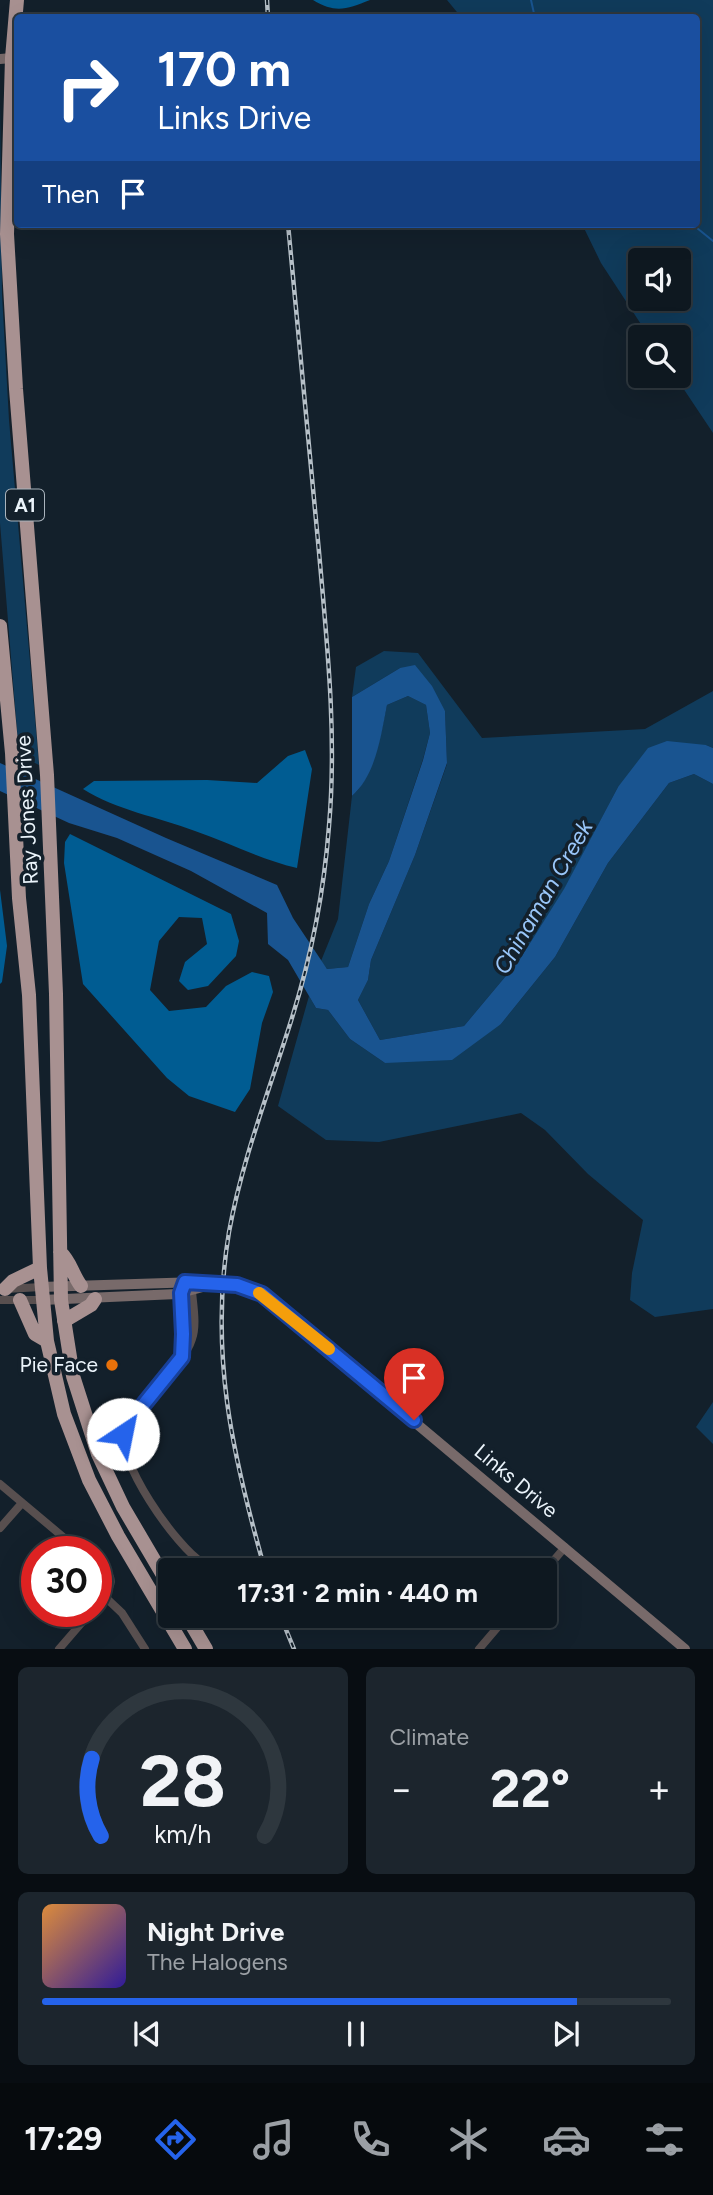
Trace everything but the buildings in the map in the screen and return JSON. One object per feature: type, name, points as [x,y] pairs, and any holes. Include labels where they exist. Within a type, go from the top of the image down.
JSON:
[{"type":"highway","name":"Ray Jones Drive","points":[[14,22],[10,52],[7,234],[16,389],[47,775],[56,994],[60,1293],[77,1390],[98,1454],[118,1498],[152,1557]]},
{"type":"highway","points":[[7,234],[14,204]]},
{"type":"highway","name":"Ray Jones Drive","points":[[0,626],[12,753],[15,833],[29,1008],[40,1268],[47,1341],[64,1414],[89,1480],[118,1536],[185,1649]]},
{"type":"highway","points":[[60,1252],[70,1262],[74,1276],[81,1286]]},
{"type":"highway","points":[[2,1292],[13,1281],[40,1268]]},
{"type":"highway","points":[[64,1321],[91,1305],[95,1298]]},
{"type":"highway","points":[[20,1300],[35,1334],[47,1341]]},
{"type":"highway","name":"A1","points":[[152,1557],[158,1567]]},
{"type":"highway","points":[[194,1628],[206,1649]]},
{"type":"street","name":"Links Drive","points":[[42,1294],[60,1293],[95,1298],[186,1289],[216,1283],[241,1286],[269,1299],[685,1649]]},
{"type":"street","name":"Links Drive","points":[[60,1293],[81,1286],[186,1289]]},
{"type":"street","points":[[186,1289],[193,1338],[182,1357],[127,1425],[122,1443],[154,1510],[189,1554],[195,1558]]},
{"type":"street","points":[[2,1292],[42,1294]]},
{"type":"street","points":[[2,1292],[20,1300],[42,1294]]},
{"type":"street","points":[[0,1484],[62,1536]]},
{"type":"street","points":[[0,1528],[22,1503]]},
{"type":"street","points":[[556,1558],[565,1547]]},
{"type":"street","name":"Ray Jones Drive","points":[[152,1557],[158,1570]]},
{"type":"street","points":[[112,1604],[122,1613],[145,1649]]},
{"type":"street","points":[[60,1649],[78,1627]]},
{"type":"street","points":[[186,1628],[198,1649]]},
{"type":"street","points":[[479,1649],[497,1628]]},
{"type":"shaded area","points":[[313,0],[370,0],[335,9]]},
{"type":"shaded area","points":[[447,0],[713,0],[713,433],[683,388],[691,388],[691,325],[642,325],[632,311],[691,311],[691,248],[628,248],[628,304],[601,263],[584,228],[700,228],[700,14],[459,14]]},
{"type":"shaded area","points":[[0,103],[2,294],[9,420],[39,765],[19,755],[0,523]]},
{"type":"shaded area","points":[[384,651],[418,653],[482,738],[645,729],[713,691],[713,748],[706,745],[618,787],[564,890],[520,959],[464,1026],[380,1040],[358,1000],[368,980],[371,960],[415,855],[447,764],[445,711],[400,668],[352,697],[356,667]]},
{"type":"shaded area","points":[[415,665],[432,686],[445,711],[447,763],[415,855],[371,960],[368,980],[358,1000],[380,1040],[464,1026],[520,959],[564,889],[618,787],[648,748],[667,741],[713,748],[713,784],[694,774],[669,783],[608,863],[555,957],[501,1024],[452,1060],[385,1063],[350,1039],[328,1010],[316,1008],[288,960],[268,944],[267,913],[191,871],[117,838],[69,823],[0,791],[0,763],[277,885],[293,918],[327,969],[348,967],[369,904],[389,861],[430,733],[426,705],[408,696],[387,705],[372,766],[352,796],[352,697],[400,668]]},
{"type":"shaded area","points":[[408,696],[426,705],[430,733],[423,759],[389,861],[369,904],[348,967],[327,969],[321,961],[338,919],[352,796],[360,788],[371,766],[387,705]]},
{"type":"shaded area","points":[[305,750],[312,769],[297,868],[123,808],[83,789],[94,781],[207,780],[257,783],[288,756]]},
{"type":"shaded area","points":[[694,774],[713,784],[713,1309],[655,1317],[630,1300],[632,1273],[643,1220],[588,1174],[545,1130],[521,1113],[379,1142],[326,1140],[278,1106],[309,996],[316,1008],[328,1010],[350,1039],[385,1063],[501,1024],[555,957],[608,863],[669,783]]},
{"type":"shaded area","points":[[70,834],[231,914],[239,941],[236,956],[208,986],[188,990],[179,981],[185,962],[207,944],[202,918],[179,917],[159,941],[150,990],[169,1011],[206,1007],[226,986],[252,972],[269,976],[273,992],[262,1023],[250,1089],[235,1112],[189,1096],[167,1078],[83,984],[64,863],[65,842]]},
{"type":"shaded area","points":[[0,890],[7,946],[0,984]]},
{"type":"shaded area","points":[[713,1402],[713,1444],[696,1427]]},
{"type":"waterway","points":[[531,0],[534,14]]},
{"type":"waterway","points":[[697,228],[713,241]]},
{"type":"railway","points":[[267,0],[268,14]]},
{"type":"railway","points":[[262,1558],[243,1485],[227,1402],[223,1361],[223,1276],[241,1178],[298,997],[316,925],[327,851],[332,757],[325,620],[288,228]]},
{"type":"railway","points":[[285,1628],[294,1649]]},
{"type":"slow traffic","points":[[259,1293],[329,1349]]},
{"type":"place","name":"Pie Face","points":[[112,1365]]},
{"type":"route","points":[[123,1434],[127,1425],[182,1357],[181,1293],[185,1282],[237,1285],[262,1294],[414,1420]]},
{"type":"water label","name":"Chinaman Creek","points":[[543,897]]}]
